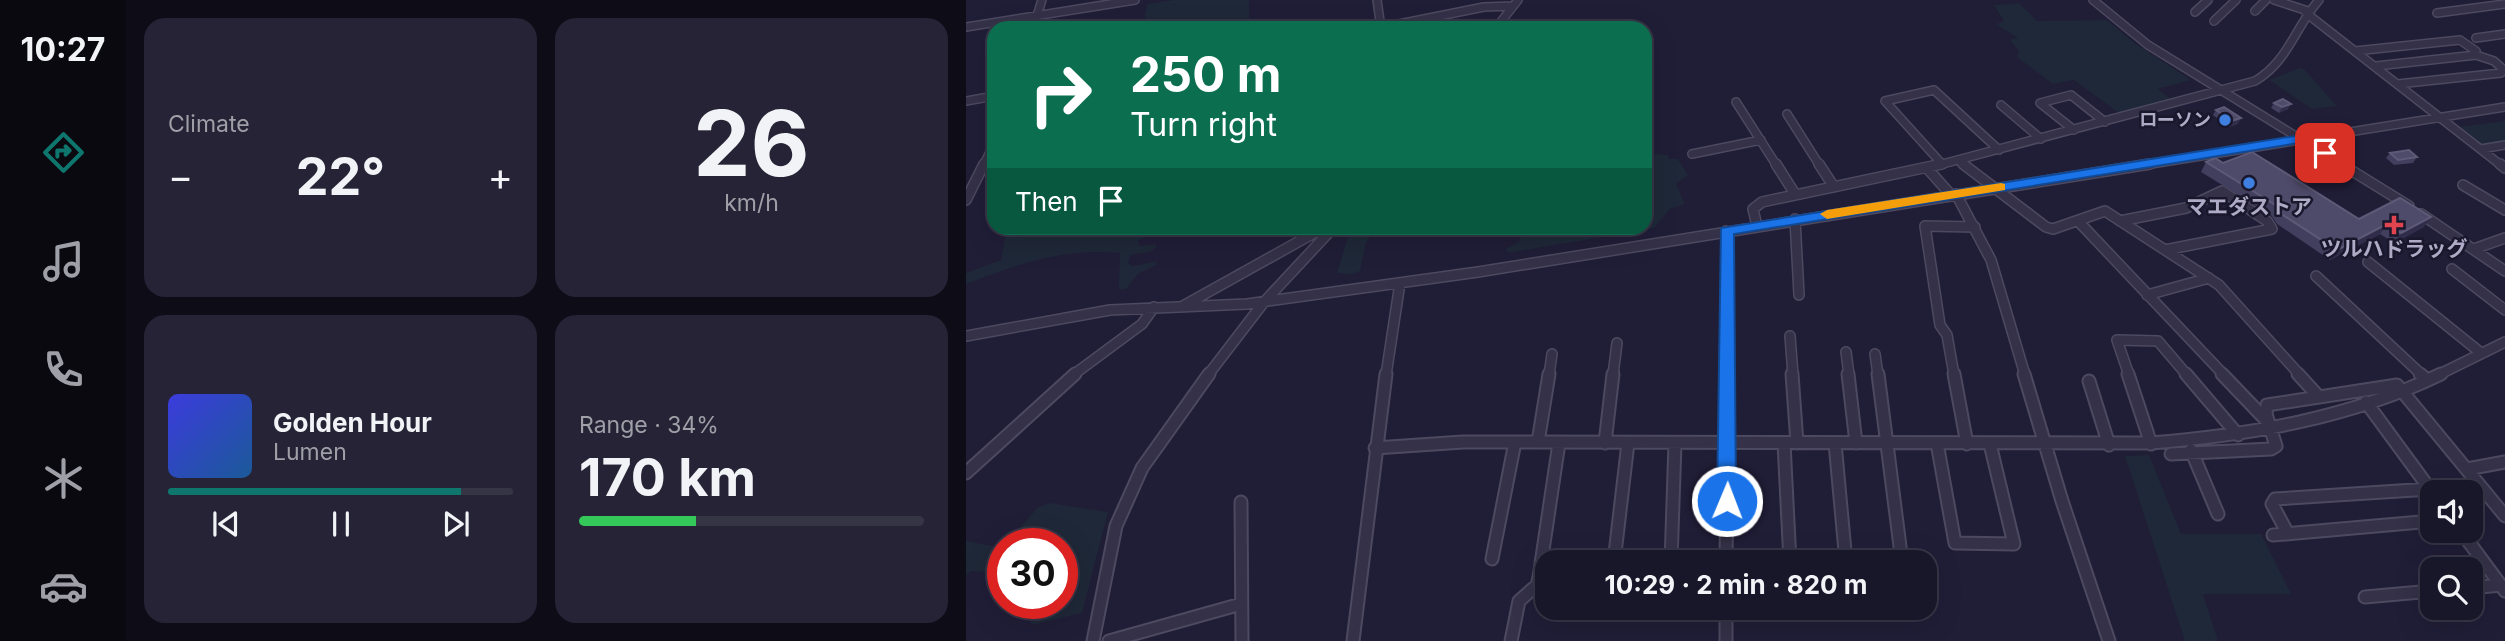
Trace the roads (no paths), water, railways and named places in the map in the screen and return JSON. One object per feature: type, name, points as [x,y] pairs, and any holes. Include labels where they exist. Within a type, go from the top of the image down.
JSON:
[{"type":"street","points":[[1035,21],[1042,0]]},
{"type":"street","points":[[1005,21],[1135,0]]},
{"type":"street","points":[[1377,0],[1379,21]]},
{"type":"street","points":[[2093,0],[2148,45],[2301,139],[2505,271]]},
{"type":"street","points":[[2195,12],[2208,0]]},
{"type":"street","points":[[2214,21],[2236,0]]},
{"type":"street","points":[[2255,11],[2266,0]]},
{"type":"street","points":[[2274,0],[2307,12],[2505,167]]},
{"type":"street","points":[[1757,226],[1753,209],[1756,205],[1795,194],[1927,168],[2255,81],[2279,66],[2307,12],[2319,0]]},
{"type":"street","points":[[1416,21],[1516,3]]},
{"type":"street","points":[[1502,21],[1516,3]]},
{"type":"street","points":[[2437,13],[2505,4]]},
{"type":"street","points":[[966,27],[987,24]]},
{"type":"street","points":[[2476,38],[2505,34]]},
{"type":"street","points":[[2355,51],[2460,40],[2476,51]]},
{"type":"street","points":[[2376,66],[2476,55],[2494,61],[2505,60]]},
{"type":"street","points":[[2398,84],[2503,72],[2494,61]]},
{"type":"street","points":[[1942,164],[1885,101],[1934,90],[1998,150]]},
{"type":"street","points":[[2074,130],[2040,103],[2071,95],[2105,122]]},
{"type":"street","points":[[966,101],[987,97]]},
{"type":"street","points":[[1736,102],[1795,194]]},
{"type":"street","points":[[2001,105],[2041,139]]},
{"type":"street","points":[[966,336],[1110,310],[1264,302],[1400,283],[2505,107]]},
{"type":"street","points":[[1787,114],[1835,187]]},
{"type":"street","points":[[1692,155],[1761,140]]},
{"type":"street","points":[[2480,149],[2505,145]]},
{"type":"street","points":[[966,199],[987,158]]},
{"type":"street","points":[[1958,160],[2046,227],[2053,229],[2105,211],[2209,278],[2228,293],[2319,397]]},
{"type":"street","points":[[1927,168],[1953,194],[1975,227],[1991,260],[2078,553],[2109,641]]},
{"type":"street","points":[[2463,186],[2505,210]]},
{"type":"street","points":[[2120,221],[2186,208],[2222,191],[2267,221],[2272,229],[2165,250]]},
{"type":"street","points":[[1795,219],[1799,295]]},
{"type":"street","points":[[2078,220],[2271,425]]},
{"type":"street","points":[[1967,444],[1947,335],[1940,326],[1925,226],[1975,227]]},
{"type":"street","points":[[1726,231],[1726,550]]},
{"type":"street","points":[[1180,308],[1310,235]]},
{"type":"street","points":[[1093,641],[1109,552],[1132,487],[1160,440],[1264,302],[1326,235]]},
{"type":"street","points":[[2474,249],[2505,238]]},
{"type":"street","points":[[2368,262],[2481,354]]},
{"type":"street","points":[[2452,269],[2505,310]]},
{"type":"street","points":[[2315,276],[2427,380]]},
{"type":"street","points":[[2147,295],[2209,278]]},
{"type":"street","points":[[1353,641],[1375,449],[1400,283]]},
{"type":"street","points":[[966,473],[1086,364],[1142,324],[1154,307]]},
{"type":"street","points":[[1790,336],[1797,443]]},
{"type":"street","points":[[2151,444],[2117,340],[2158,341],[2238,435]]},
{"type":"street","points":[[1375,449],[1463,442],[2109,445],[2186,441],[2238,435],[2366,402],[2427,380],[2505,342]]},
{"type":"street","points":[[1605,443],[1617,343]]},
{"type":"street","points":[[1846,352],[1856,443]]},
{"type":"street","points":[[1538,442],[1552,354]]},
{"type":"street","points":[[1875,354],[1901,550]]},
{"type":"street","points":[[2089,381],[2109,445]]},
{"type":"street","points":[[2171,454],[2271,449],[2276,446],[2264,407],[2267,405],[2397,385],[2505,516]]},
{"type":"street","points":[[2366,402],[2423,480]]},
{"type":"street","points":[[2186,441],[2218,514]]},
{"type":"street","points":[[1492,559],[1515,442]]},
{"type":"street","points":[[1511,641],[1519,601],[1537,585],[1539,577],[1559,443]]},
{"type":"street","points":[[1615,550],[1628,443]]},
{"type":"street","points":[[1671,550],[1675,443]]},
{"type":"street","points":[[1784,443],[1789,550]]},
{"type":"street","points":[[1835,443],[1845,550]]},
{"type":"street","points":[[1937,443],[1955,543],[2014,544],[1990,444]]},
{"type":"street","points":[[2467,469],[2505,462]]},
{"type":"street","points":[[2288,534],[2272,504],[2275,499],[2420,492]]},
{"type":"street","points":[[1241,502],[1242,641]]},
{"type":"street","points":[[2273,535],[2420,522]]},
{"type":"street","points":[[2470,543],[2503,588]]},
{"type":"street","points":[[2483,588],[2503,588]]},
{"type":"street","points":[[2365,597],[2420,592]]},
{"type":"street","points":[[1109,641],[1241,604]]},
{"type":"street","points":[[1726,620],[1726,641]]},
{"type":"place","name":"ローソン","points":[[2225,120]]},
{"type":"place","name":"マエダストア","points":[[2249,183]]},
{"type":"place","name":"ツルハドラッグ","points":[[2394,225]]}]
